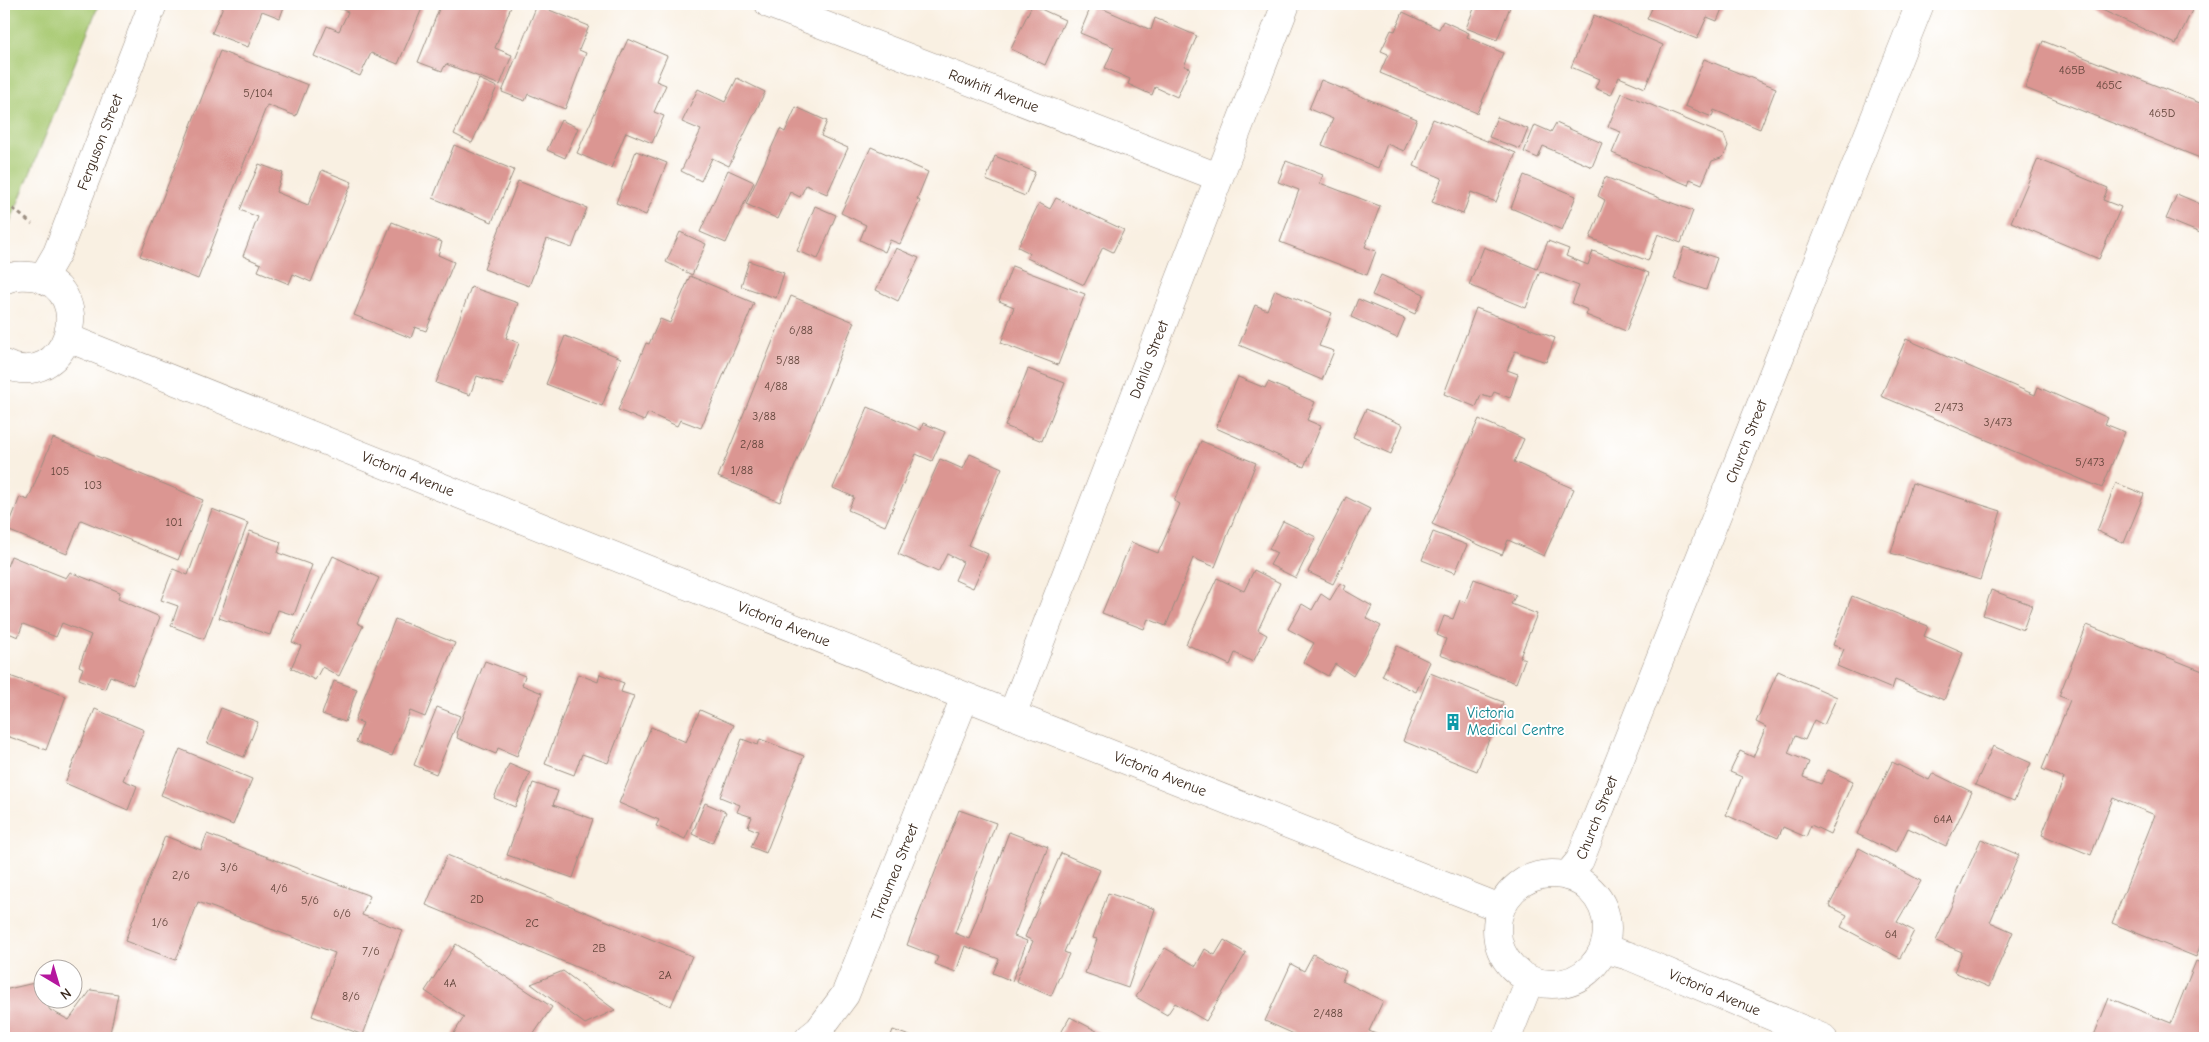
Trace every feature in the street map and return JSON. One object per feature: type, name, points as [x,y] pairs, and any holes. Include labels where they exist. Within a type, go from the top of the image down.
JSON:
[{"type":"street","name":"Ferguson Street","points":[[42,278],[57,253],[153,4]]},
{"type":"street","name":"Rawhiti Avenue","points":[[769,4],[1218,177]]},
{"type":"street","name":"Dahlia Street","points":[[1012,716],[1286,4]]},
{"type":"street","name":"Church Street","points":[[1567,876],[1580,860],[1920,4]]},
{"type":"street","points":[[4,280],[18,275],[42,278],[57,288],[67,303],[71,320],[68,338],[57,356],[48,362],[28,369],[4,367]]},
{"type":"street","name":"Victoria Avenue","points":[[68,338],[1012,716],[1500,908]]},
{"type":"street","name":"Tiraumea Street","points":[[809,1038],[819,1030],[845,995],[965,696]]},
{"type":"street","points":[[1551,873],[1567,876],[1584,884],[1597,896],[1605,912],[1608,930],[1604,948],[1595,964],[1582,976],[1565,983],[1547,985],[1530,980],[1515,972],[1504,958],[1498,942],[1496,925],[1500,908],[1520,884],[1535,876],[1551,873]]},
{"type":"street","name":"Victoria Avenue","points":[[1604,948],[1629,956],[1823,1038]]},
{"type":"street","points":[[1507,1038],[1530,980]]},
{"type":"green space","points":[[4,4],[99,4],[5,235],[4,235]]},
{"type":"building","points":[[224,4],[285,4],[280,18],[262,11],[248,47],[212,33]]},
{"type":"building","points":[[340,4],[424,4],[398,64],[371,53],[360,76],[314,56],[327,26],[339,31],[348,12],[338,8]]},
{"type":"building","points":[[441,4],[512,4],[495,48],[512,55],[500,85],[446,64],[442,71],[418,62]]},
{"type":"building","points":[[1092,4],[1151,30],[1155,18],[1197,36],[1184,66],[1190,68],[1177,97],[1155,87],[1152,95],[1128,84],[1130,79],[1105,68],[1114,47],[1080,33]]},
{"type":"building","points":[[1476,4],[1502,4],[1510,7],[1497,40],[1466,28]]},
{"type":"building","points":[[1654,4],[1724,4],[1717,21],[1707,17],[1697,39],[1647,19]]},
{"type":"building","points":[[2089,4],[2195,4],[2176,44]]},
{"type":"building","points":[[537,5],[589,26],[579,50],[586,53],[565,109],[528,94],[525,101],[502,92]]},
{"type":"building","points":[[1032,5],[1065,20],[1045,65],[1011,49]]},
{"type":"building","points":[[1403,12],[1439,29],[1443,21],[1469,33],[1467,37],[1503,53],[1477,113],[1380,73],[1388,54],[1381,51],[1391,30],[1395,31]]},
{"type":"building","points":[[1594,15],[1663,45],[1645,88],[1619,77],[1611,95],[1595,88],[1599,79],[1571,67]]},
{"type":"building","points":[[628,39],[667,56],[656,81],[666,85],[654,112],[664,116],[652,143],[626,132],[611,168],[577,153]]},
{"type":"building","points":[[2043,41],[2205,105],[2205,160],[2025,88]]},
{"type":"building","points":[[220,51],[308,85],[296,116],[267,105],[198,279],[140,256]]},
{"type":"building","points":[[1704,59],[1776,88],[1760,129],[1714,110],[1712,117],[1685,106]]},
{"type":"building","points":[[737,78],[765,92],[729,166],[712,158],[701,181],[681,171],[701,130],[682,122],[698,89],[725,102]]},
{"type":"building","points":[[479,79],[497,87],[472,143],[454,134]]},
{"type":"building","points":[[1321,80],[1417,119],[1404,151],[1387,144],[1378,168],[1322,145],[1333,119],[1309,109]]},
{"type":"building","points":[[1622,93],[1724,135],[1728,146],[1725,154],[1721,158],[1712,161],[1702,184],[1690,179],[1688,185],[1612,153],[1621,132],[1608,127]]},
{"type":"building","points":[[796,107],[827,121],[821,136],[848,148],[827,194],[806,185],[800,197],[790,192],[778,219],[746,204],[780,129],[785,132]]},
{"type":"building","points":[[1497,117],[1528,129],[1520,149],[1489,137]]},
{"type":"building","points":[[1433,119],[1516,153],[1496,202],[1471,192],[1463,214],[1432,202],[1442,178],[1414,166]]},
{"type":"building","points":[[561,120],[578,128],[565,158],[547,150]]},
{"type":"building","points":[[1556,123],[1602,143],[1592,167],[1543,146],[1538,158],[1524,152],[1535,125],[1551,132]]},
{"type":"building","points":[[454,145],[514,170],[492,222],[433,198]]},
{"type":"building","points":[[871,147],[928,172],[917,199],[920,201],[900,244],[890,240],[885,252],[860,240],[866,225],[841,213]]},
{"type":"building","points":[[636,151],[667,163],[646,215],[616,203]]},
{"type":"building","points":[[995,156],[1035,172],[1025,196],[986,180]]},
{"type":"building","points":[[2038,159],[2108,188],[2103,200],[2121,207],[2099,259],[2011,222]]},
{"type":"building","points":[[1286,161],[1323,175],[1320,183],[1380,206],[1365,247],[1376,251],[1367,275],[1280,242],[1299,190],[1278,182]]},
{"type":"building","points":[[259,164],[283,173],[276,192],[308,205],[322,170],[352,182],[311,282],[293,274],[289,284],[258,271],[261,264],[243,256],[258,217],[240,210]]},
{"type":"building","points":[[728,170],[754,182],[726,243],[700,232]]},
{"type":"building","points":[[1524,175],[1576,196],[1562,230],[1511,208]]},
{"type":"building","points":[[1605,177],[1693,211],[1681,243],[1658,234],[1648,261],[1590,238],[1605,200],[1598,196]]},
{"type":"building","points":[[518,181],[587,208],[572,248],[547,239],[529,286],[484,269]]},
{"type":"building","points":[[2177,194],[2205,206],[2205,235],[2166,219]]},
{"type":"building","points":[[1056,198],[1124,230],[1113,252],[1103,247],[1084,285],[1027,258],[1030,253],[1018,247],[1039,203],[1050,209]]},
{"type":"building","points":[[815,206],[836,215],[818,259],[797,251]]},
{"type":"building","points":[[392,222],[442,242],[438,255],[454,262],[426,331],[415,327],[411,338],[354,315]]},
{"type":"building","points":[[680,232],[706,244],[692,275],[666,262]]},
{"type":"building","points":[[1548,241],[1569,249],[1566,256],[1588,265],[1593,251],[1649,273],[1626,331],[1586,315],[1588,310],[1572,303],[1579,286],[1540,271],[1526,308],[1469,285],[1484,247],[1537,269]]},
{"type":"building","points":[[1684,247],[1717,258],[1706,290],[1674,279]]},
{"type":"building","points":[[896,248],[919,258],[898,301],[876,290]]},
{"type":"building","points":[[749,261],[784,273],[776,298],[741,286]]},
{"type":"building","points":[[1012,266],[1085,294],[1058,365],[1001,343],[1014,307],[999,301]]},
{"type":"building","points":[[1381,275],[1424,294],[1415,314],[1372,295]]},
{"type":"building","points":[[690,276],[754,303],[701,428],[680,420],[677,426],[648,413],[644,421],[618,410],[646,343],[649,344],[660,319],[670,323]]},
{"type":"building","points":[[471,287],[518,303],[506,338],[519,343],[504,385],[477,376],[470,395],[436,383]]},
{"type":"building","points":[[1275,290],[1332,313],[1319,346],[1334,351],[1322,380],[1239,345],[1255,305],[1267,310]]},
{"type":"building","points":[[791,296],[854,322],[780,502],[718,477]]},
{"type":"building","points":[[1358,299],[1405,319],[1397,338],[1351,317]]},
{"type":"building","points":[[1476,308],[1555,338],[1546,362],[1515,351],[1507,370],[1518,374],[1510,398],[1494,392],[1491,398],[1481,395],[1476,407],[1444,394]]},
{"type":"building","points":[[565,336],[621,358],[602,406],[546,384]]},
{"type":"building","points":[[1906,339],[2035,395],[2038,387],[2108,418],[2105,424],[2125,432],[2102,488],[1881,396]]},
{"type":"building","points":[[1028,369],[1065,383],[1042,441],[1005,426]]},
{"type":"building","points":[[1238,377],[1265,388],[1268,382],[1315,402],[1307,420],[1321,426],[1304,467],[1216,428]]},
{"type":"building","points":[[868,407],[921,430],[923,423],[945,432],[932,461],[916,454],[885,526],[848,510],[854,497],[833,488]]},
{"type":"building","points":[[1366,409],[1403,425],[1391,454],[1353,437]]},
{"type":"building","points":[[1479,419],[1524,439],[1514,462],[1574,489],[1544,556],[1508,540],[1502,555],[1432,524]]},
{"type":"building","points":[[53,438],[203,500],[178,560],[81,520],[67,554],[7,530],[20,497],[28,500]]},
{"type":"building","points":[[1201,441],[1256,463],[1215,567],[1193,558],[1166,626],[1148,619],[1144,629],[1102,613],[1131,542],[1158,553],[1180,504],[1174,501]]},
{"type":"building","points":[[970,454],[1002,468],[968,545],[988,554],[973,588],[955,580],[963,562],[947,554],[938,572],[898,554],[940,459],[963,469]]},
{"type":"building","points":[[1912,483],[2001,511],[1980,580],[1891,553]]},
{"type":"building","points":[[2116,483],[2144,494],[2124,543],[2097,531]]},
{"type":"building","points":[[1346,497],[1370,509],[1333,584],[1308,572]]},
{"type":"building","points":[[212,509],[248,523],[204,639],[171,626],[178,606],[161,600],[173,569],[188,575]]},
{"type":"building","points":[[1283,521],[1316,537],[1296,578],[1270,565],[1277,553],[1269,549]]},
{"type":"building","points":[[250,531],[281,542],[278,553],[312,565],[294,615],[278,610],[270,635],[219,618]]},
{"type":"building","points":[[1433,532],[1467,545],[1455,573],[1422,560]]},
{"type":"building","points":[[11,556],[66,578],[70,572],[120,592],[118,599],[160,617],[133,685],[110,676],[105,689],[79,679],[83,668],[79,666],[91,635],[62,623],[56,637],[23,624],[18,637],[4,631],[4,574]]},
{"type":"building","points":[[333,556],[379,578],[357,623],[363,626],[339,676],[322,667],[315,680],[291,668],[301,646],[292,642]]},
{"type":"building","points":[[1254,570],[1280,583],[1258,630],[1267,635],[1253,662],[1235,653],[1230,665],[1186,644],[1217,578],[1244,591]]},
{"type":"building","points":[[1474,579],[1516,595],[1511,604],[1537,614],[1520,657],[1525,659],[1516,683],[1440,655],[1446,639],[1437,635],[1444,616],[1453,619],[1460,600],[1465,602]]},
{"type":"building","points":[[1340,583],[1346,586],[1344,590],[1372,606],[1366,618],[1381,626],[1353,676],[1335,664],[1328,676],[1303,662],[1314,643],[1288,629],[1302,604],[1312,610],[1321,594],[1330,600]]},
{"type":"building","points":[[1991,590],[2032,605],[2023,630],[1983,615]]},
{"type":"building","points":[[1852,596],[1928,626],[1924,636],[1963,653],[1944,700],[1895,680],[1892,689],[1837,666],[1844,649],[1833,645]]},
{"type":"building","points":[[395,619],[455,643],[425,717],[410,711],[392,756],[356,742],[363,723],[355,720]]},
{"type":"building","points":[[2087,625],[2205,672],[2205,933],[2196,957],[2112,923],[2155,815],[2113,798],[2091,855],[2042,835],[2064,778],[2042,769],[2070,700],[2059,696]]},
{"type":"building","points":[[1397,646],[1430,662],[1416,692],[1382,676]]},
{"type":"building","points":[[485,661],[525,676],[522,685],[542,693],[517,756],[498,748],[496,754],[457,738],[458,734],[456,733]]},
{"type":"building","points":[[1778,671],[1837,697],[1824,725],[1814,720],[1805,740],[1795,736],[1788,753],[1809,762],[1803,777],[1821,784],[1828,770],[1853,781],[1830,834],[1811,825],[1806,837],[1783,827],[1778,838],[1726,815],[1742,777],[1730,772],[1740,751],[1753,757],[1766,727],[1756,722]]},
{"type":"building","name":"Victoria Medical Centre","points":[[1430,673],[1503,702],[1477,771],[1403,741]]},
{"type":"building","points":[[4,674],[66,696],[46,750],[4,735]]},
{"type":"building","points":[[578,674],[598,682],[600,674],[624,683],[621,692],[634,696],[608,763],[582,754],[574,775],[545,764]]},
{"type":"building","points":[[334,681],[357,689],[345,722],[322,714]]},
{"type":"building","points":[[437,707],[460,716],[436,774],[414,765]]},
{"type":"building","points":[[221,708],[258,722],[244,757],[207,743]]},
{"type":"building","points":[[95,709],[144,730],[123,780],[137,786],[128,810],[65,783]]},
{"type":"building","points":[[700,710],[734,725],[685,839],[656,826],[659,820],[619,803],[651,727],[686,742]]},
{"type":"building","points":[[742,739],[758,745],[760,739],[804,756],[766,853],[751,847],[758,831],[748,827],[752,817],[737,812],[740,805],[720,797]]},
{"type":"building","points":[[1993,746],[2031,763],[2014,801],[1975,785]]},
{"type":"building","points":[[180,749],[252,779],[233,825],[161,795]]},
{"type":"building","points":[[1892,762],[1929,780],[1933,773],[1972,792],[1946,846],[1908,828],[1896,853],[1857,834]]},
{"type":"building","points":[[509,764],[530,773],[515,807],[494,798]]},
{"type":"building","points":[[533,783],[558,791],[553,805],[593,819],[573,878],[507,855]]},
{"type":"building","points":[[705,803],[726,812],[712,843],[692,834]]},
{"type":"building","points":[[959,810],[996,823],[955,933],[969,939],[1009,832],[1048,847],[1014,936],[1027,941],[1012,981],[993,973],[999,959],[965,946],[956,972],[935,964],[938,957],[907,945]]},
{"type":"building","points":[[207,834],[370,896],[362,915],[402,930],[363,1035],[312,1016],[335,953],[198,902],[176,960],[125,941],[165,836],[201,850]]},
{"type":"building","points":[[1981,839],[2019,855],[1990,922],[2013,932],[1989,987],[1954,972],[1962,952],[1936,941]]},
{"type":"building","points":[[1859,848],[1921,881],[1897,922],[1914,931],[1900,958],[1841,927],[1847,915],[1829,906]]},
{"type":"building","points":[[1061,853],[1100,870],[1064,952],[1069,954],[1051,996],[1016,981],[1033,941],[1025,937]]},
{"type":"building","points":[[447,855],[692,956],[671,1006],[426,905]]},
{"type":"building","points":[[1108,893],[1155,909],[1128,988],[1085,973],[1097,939],[1093,938]]},
{"type":"building","points":[[1224,940],[1246,953],[1206,1021],[1175,1003],[1167,1015],[1136,997],[1165,948],[1196,966],[1205,949],[1215,955]]},
{"type":"building","points":[[456,944],[552,1007],[531,1038],[451,1038],[464,1017],[425,991]]},
{"type":"building","points":[[1313,954],[1346,971],[1342,981],[1383,1001],[1369,1031],[1385,1038],[1303,1038],[1265,1021],[1291,964],[1304,971]]},
{"type":"building","points":[[2196,961],[2205,965],[2205,1038],[2093,1038],[2109,998],[2171,1023]]},
{"type":"building","points":[[563,971],[615,1010],[585,1024],[531,984]]},
{"type":"building","points":[[32,983],[32,1010],[50,1010],[69,1020],[76,1010],[82,1010],[82,1002],[91,990],[118,994],[109,1038],[7,1038],[4,990]]},
{"type":"building","points":[[1070,1017],[1110,1038],[1058,1038]]},
{"type":"building","points":[[893,1030],[915,1038],[890,1038]]},
{"type":"place","name":"Victoria Medical Centre","points":[[1453,722]]}]
